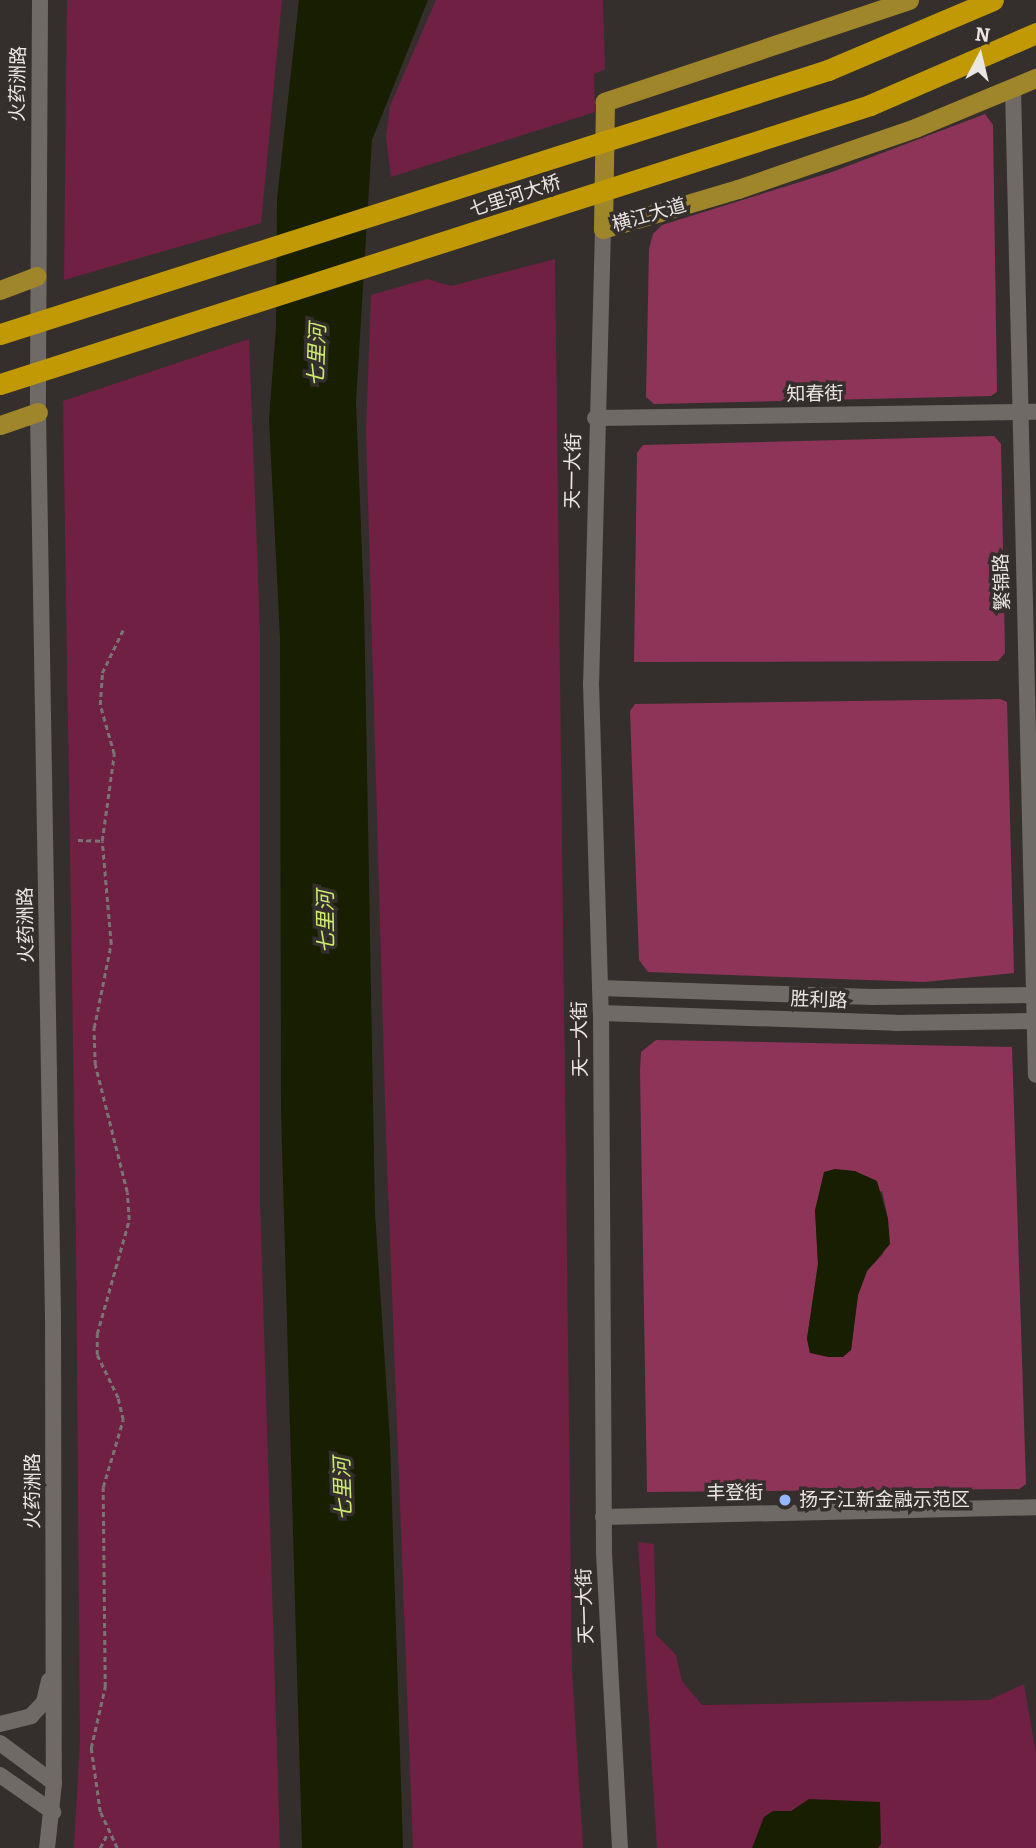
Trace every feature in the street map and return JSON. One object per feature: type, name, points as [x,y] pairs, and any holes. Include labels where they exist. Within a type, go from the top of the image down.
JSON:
[{"type":"highway","name":"七里河大桥","points":[[0,334],[828,71],[993,0]]},
{"type":"highway","name":"七里河大桥","points":[[0,384],[870,105],[1036,33]]},
{"type":"main road","name":"横江大道","points":[[909,0],[605,102],[603,229],[750,185],[1036,78]]},
{"type":"main road","points":[[0,290],[36,276]]},
{"type":"main road","points":[[0,425],[38,412]]},
{"type":"street","name":"火药洲路","points":[[40,0],[36,276],[53,1273],[54,1783],[53,1812],[47,1848]]},
{"type":"street","name":"繁锦路","points":[[1013,88],[1018,413],[1036,1075]]},
{"type":"street","name":"天一大街","points":[[603,229],[595,418],[591,683],[601,1013],[604,1517],[612,1774],[620,1848]]},
{"type":"street","name":"知春街","points":[[595,418],[1036,412]]},
{"type":"street","points":[[600,988],[872,996],[1035,995]]},
{"type":"street","name":"胜利路","points":[[601,1013],[896,1023],[1035,1021]]},
{"type":"street","name":"丰登街","points":[[604,1517],[1036,1507]]},
{"type":"street","points":[[0,1724],[31,1716],[44,1702],[54,1659]]},
{"type":"street","points":[[0,1743],[54,1783]]},
{"type":"street","points":[[0,1775],[53,1812]]},
{"type":"path","points":[[117,1848],[107,1834],[92,1748],[105,1687],[103,1487],[123,1420],[118,1398],[97,1355],[97,1334],[129,1220],[127,1192],[95,1065],[98,997],[111,944],[102,841],[114,754],[100,705],[102,673],[123,630]]},
{"type":"path","points":[[78,840],[102,841]]},
{"type":"path","points":[[100,1848],[107,1834]]},
{"type":"shaded area","points":[[67,0],[282,0],[261,223],[64,280]]},
{"type":"shaded area","points":[[436,0],[603,0],[605,69],[594,74],[595,112],[391,177],[386,137],[390,106]]},
{"type":"shaded area","points":[[985,114],[993,125],[997,392],[991,396],[654,404],[646,397],[649,249],[653,234],[662,225],[832,172]]},
{"type":"shaded area","points":[[555,259],[572,1672],[583,1848],[413,1848],[386,1135],[366,431],[371,295],[427,279],[451,286]]},
{"type":"shaded area","points":[[249,339],[260,630],[260,1202],[280,1848],[74,1848],[80,1741],[76,1240],[63,401]]},
{"type":"shaded area","points":[[994,436],[1001,444],[1005,653],[998,661],[634,662],[637,453],[643,445]]},
{"type":"shaded area","points":[[1000,699],[1007,702],[1014,973],[924,982],[648,972],[639,960],[630,711],[635,704]]},
{"type":"shaded area","points":[[656,1040],[1012,1047],[1026,1484],[1019,1489],[647,1492],[641,1052]],"holes":[[[882,1191],[888,1219],[883,1254],[867,1271],[858,1295],[851,1350],[810,1353],[807,1339],[818,1264],[815,1210]]]},
{"type":"shaded area","points":[[638,1542],[654,1544],[656,1635],[676,1655],[682,1681],[702,1705],[989,1700],[1024,1684],[1036,1754],[1036,1848],[657,1848]]},
{"type":"water","name":"七里河","points":[[299,0],[428,0],[372,140],[356,402],[364,603],[375,1212],[390,1441],[403,1848],[302,1848],[281,1112],[280,638],[269,419],[276,327],[277,199]]},
{"type":"water","points":[[835,1169],[855,1171],[877,1181],[888,1219],[890,1244],[867,1271],[858,1295],[851,1350],[843,1357],[810,1353],[807,1339],[818,1264],[815,1210],[824,1172]]},
{"type":"water","points":[[809,1799],[880,1802],[881,1844],[878,1848],[752,1848],[764,1817],[773,1811],[791,1811]]},
{"type":"place","name":"扬子江新金融示范区","points":[[785,1500]]}]
